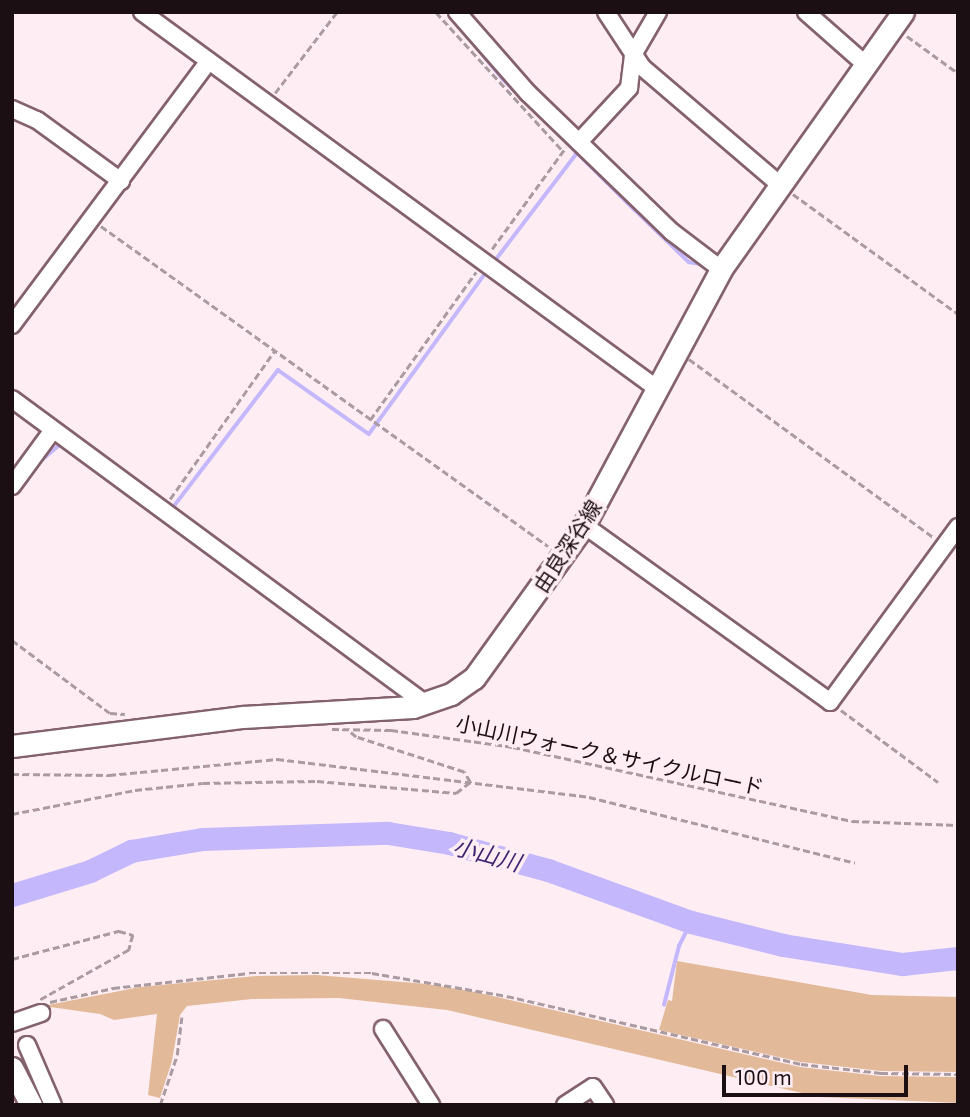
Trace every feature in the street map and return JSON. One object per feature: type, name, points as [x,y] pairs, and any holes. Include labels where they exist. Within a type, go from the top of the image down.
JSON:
[{"type":"main road","name":"由良深谷線","points":[[12,746],[243,717],[426,704],[462,687],[485,666],[584,525],[659,390],[721,269],[898,19]]},
{"type":"main road","points":[[12,1068],[30,1105]]},
{"type":"street","points":[[142,12],[659,390]]},
{"type":"street","points":[[457,12],[576,139],[673,232],[721,269]]},
{"type":"street","points":[[606,12],[633,55],[779,184]]},
{"type":"street","points":[[576,139],[629,88],[633,55],[657,12]]},
{"type":"street","points":[[806,12],[865,64]]},
{"type":"street","points":[[12,325],[209,61]]},
{"type":"street","points":[[12,109],[37,120],[121,181]]},
{"type":"street","points":[[12,399],[426,704]]},
{"type":"street","points":[[12,486],[53,430]]},
{"type":"street","points":[[584,525],[830,702],[958,527]]},
{"type":"street","points":[[12,1023],[41,1013]]},
{"type":"street","points":[[383,1029],[423,1102]]},
{"type":"street","points":[[27,1045],[53,1105]]},
{"type":"street","points":[[565,1105],[593,1087],[605,1105]]},
{"type":"path","points":[[267,104],[337,12]]},
{"type":"path","points":[[436,12],[563,151]]},
{"type":"path","points":[[898,19],[958,72]]},
{"type":"path","points":[[370,420],[563,151],[576,139]]},
{"type":"path","points":[[779,184],[958,314]]},
{"type":"path","points":[[90,218],[562,556]]},
{"type":"path","points":[[163,509],[275,350]]},
{"type":"path","points":[[678,351],[944,546]]},
{"type":"path","points":[[12,640],[101,706]]},
{"type":"path","points":[[830,702],[938,782]]},
{"type":"path","name":"小山川ウォーク＆サイクルロード","points":[[470,782],[464,772],[356,737],[351,732],[391,730],[513,747],[852,821],[958,825]]},
{"type":"path","points":[[12,774],[98,776],[276,759],[589,797],[855,863]]},
{"type":"path","points":[[12,814],[135,790],[203,783],[317,781],[456,793],[470,782]]},
{"type":"path","points":[[12,959],[126,931],[134,941],[130,950],[38,1004],[201,977],[372,973],[507,996],[801,1064],[881,1073],[958,1074]]},
{"type":"path","points":[[160,1105],[177,1055],[182,1017]]},
{"type":"shaded area","points":[[677,961],[872,995],[958,997],[958,1072],[881,1071],[801,1062],[659,1030],[668,1000],[672,1001]]},
{"type":"shaded area","points":[[316,975],[427,984],[475,992],[800,1067],[880,1076],[958,1077],[958,1103],[819,1097],[447,1010],[339,998],[252,999],[187,1006],[180,1015],[172,1061],[160,1098],[148,1095],[157,1014],[114,1020],[100,1014],[43,1006],[140,987],[256,976]]},
{"type":"waterway","points":[[465,33],[503,79],[635,210],[689,262],[700,264]]},
{"type":"waterway","points":[[494,262],[577,153]]},
{"type":"waterway","points":[[171,510],[278,370],[369,434],[487,271]]},
{"type":"waterway","points":[[37,464],[60,445],[165,519]]},
{"type":"waterway","name":"小山川","points":[[12,895],[90,871],[131,851],[203,839],[388,833],[449,843],[548,870],[691,922],[783,945],[902,964],[958,958]]},
{"type":"waterway","points":[[664,1005],[679,946],[691,922]]}]
